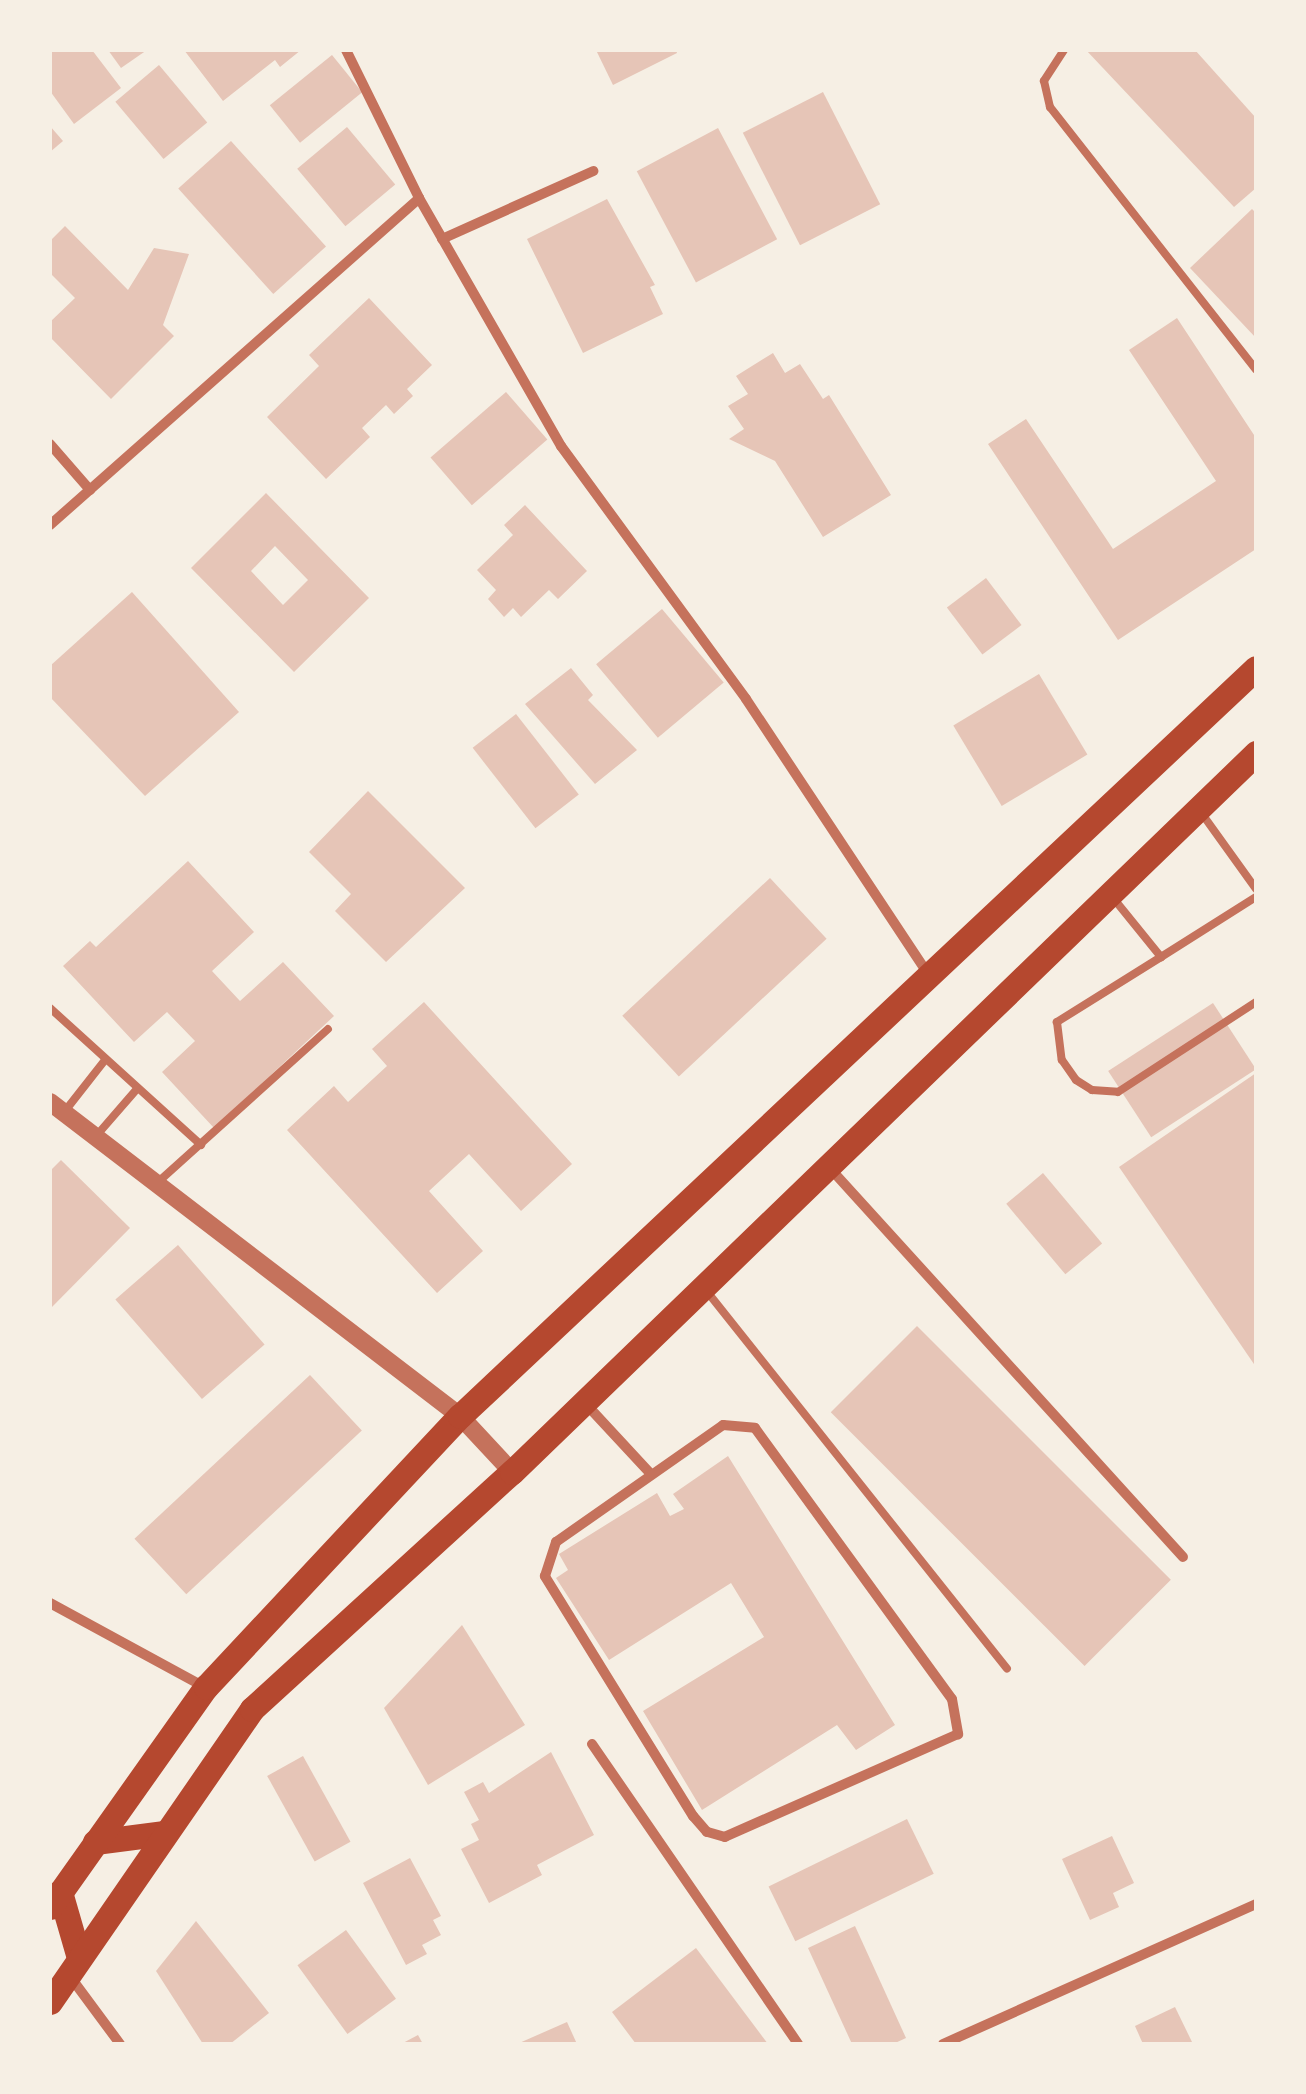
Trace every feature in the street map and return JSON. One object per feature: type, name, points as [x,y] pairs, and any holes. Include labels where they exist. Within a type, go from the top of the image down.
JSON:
[{"type":"main road","points":[[74,1966],[55,1900],[206,1687],[460,1416],[1256,668]]},
{"type":"main road","points":[[50,2002],[252,1709],[512,1472],[1256,753]]},
{"type":"main road","points":[[96,1842],[164,1833]]},
{"type":"street","points":[[346,50],[419,198],[560,446],[746,699],[930,976]]},
{"type":"street","points":[[442,239],[594,172]]},
{"type":"street","points":[[50,525],[419,198]]},
{"type":"street","points":[[50,444],[90,490]]},
{"type":"street","points":[[57,1107],[460,1416],[512,1472]]},
{"type":"street","points":[[828,1165],[1182,1557]]},
{"type":"street","points":[[584,1403],[648,1472]]},
{"type":"street","points":[[722,1425],[755,1428],[952,1698],[958,1734],[742,1832],[707,1832],[545,1576],[556,1542],[648,1472],[722,1425]]},
{"type":"street","points":[[50,1603],[206,1687]]},
{"type":"street","points":[[592,1744],[798,2044]]},
{"type":"street","points":[[943,2044],[1256,1904]]},
{"type":"street","points":[[74,1966],[120,2044]]},
{"type":"lane","points":[[1064,50],[1044,80],[1050,107],[1256,370]]},
{"type":"lane","points":[[1198,808],[1256,889]]},
{"type":"lane","points":[[1108,892],[1161,957]]},
{"type":"lane","points":[[1256,898],[1057,1022],[1062,1060],[1092,1090],[1118,1092],[1256,1002]]},
{"type":"lane","points":[[50,1008],[201,1145]]},
{"type":"lane","points":[[156,1183],[328,1028]]},
{"type":"lane","points":[[57,1107],[106,1060]]},
{"type":"lane","points":[[96,1137],[138,1089]]},
{"type":"lane","points":[[704,1288],[1007,1669]]},
{"type":"building","points":[[50,50],[92,50],[121,88],[74,124],[50,91]]},
{"type":"building","points":[[108,50],[147,50],[121,68]]},
{"type":"building","points":[[184,50],[301,50],[280,67],[275,60],[223,101]]},
{"type":"building","points":[[596,50],[676,50],[677,53],[613,85]]},
{"type":"building","points":[[1086,50],[1195,50],[1256,118],[1256,188],[1234,207]]},
{"type":"building","points":[[332,55],[362,92],[300,143],[270,105]]},
{"type":"building","points":[[159,65],[207,122],[164,159],[115,102]]},
{"type":"building","points":[[823,92],[880,204],[800,245],[743,133]]},
{"type":"building","points":[[50,126],[63,141],[50,152]]},
{"type":"building","points":[[347,127],[395,184],[345,226],[297,169]]},
{"type":"building","points":[[718,128],[777,239],[696,282],[637,171]]},
{"type":"building","points":[[231,141],[326,247],[273,294],[178,189]]},
{"type":"building","points":[[607,199],[655,285],[650,287],[663,314],[583,353],[527,239]]},
{"type":"building","points":[[1252,209],[1256,213],[1256,338],[1190,268]]},
{"type":"building","points":[[65,226],[128,290],[154,248],[189,254],[163,325],[174,336],[111,399],[50,337],[50,322],[75,298],[50,273],[50,241]]},
{"type":"building","points":[[369,298],[432,365],[407,389],[413,396],[394,414],[386,405],[362,428],[370,437],[326,479],[267,417],[319,366],[309,355]]},
{"type":"building","points":[[1177,318],[1256,438],[1256,549],[1118,640],[988,444],[1026,419],[1113,549],[1216,481],[1129,350]]},
{"type":"building","points":[[773,353],[785,373],[800,364],[823,399],[829,395],[891,495],[823,537],[775,461],[729,439],[744,429],[728,406],[748,394],[736,376]]},
{"type":"building","points":[[506,392],[547,440],[472,505],[431,458]]},
{"type":"building","points":[[266,493],[369,598],[294,672],[191,568]],"holes":[[[275,546],[308,580],[283,605],[251,571]]]},
{"type":"building","points":[[525,505],[587,571],[558,599],[549,590],[521,617],[513,608],[504,617],[488,599],[496,590],[477,570],[513,535],[504,525]]},
{"type":"building","points":[[986,578],[1022,625],[982,655],[947,607]]},
{"type":"building","points":[[132,592],[239,712],[145,796],[50,697],[50,666]]},
{"type":"building","points":[[662,609],[724,683],[658,738],[596,664]]},
{"type":"building","points":[[571,668],[593,695],[588,700],[637,750],[595,784],[525,704]]},
{"type":"building","points":[[1039,674],[1087,755],[1002,806],[953,726]]},
{"type":"building","points":[[516,714],[579,794],[535,828],[473,748]]},
{"type":"building","points":[[368,791],[465,888],[386,962],[335,911],[351,894],[309,852]]},
{"type":"building","points":[[188,861],[254,932],[212,971],[240,1001],[283,962],[334,1016],[214,1128],[162,1072],[195,1041],[167,1012],[134,1042],[63,966],[90,941],[96,947]]},
{"type":"building","points":[[770,878],[827,939],[679,1076],[622,1016]]},
{"type":"building","points":[[424,1002],[572,1164],[521,1211],[469,1154],[429,1191],[483,1251],[437,1293],[287,1130],[334,1086],[348,1102],[387,1066],[372,1049]]},
{"type":"building","points":[[1213,1003],[1256,1069],[1151,1137],[1108,1071]]},
{"type":"building","points":[[1256,1073],[1256,1367],[1119,1167]]},
{"type":"building","points":[[61,1160],[130,1228],[50,1309],[50,1171]]},
{"type":"building","points":[[1043,1173],[1102,1243],[1065,1274],[1006,1204]]},
{"type":"building","points":[[178,1245],[265,1345],[202,1399],[115,1299]]},
{"type":"building","points":[[917,1326],[1171,1580],[1085,1666],[831,1412]]},
{"type":"building","points":[[310,1375],[362,1431],[186,1594],[134,1539]]},
{"type":"building","points":[[728,1456],[895,1725],[856,1750],[837,1725],[702,1810],[643,1711],[764,1637],[731,1583],[609,1660],[556,1578],[568,1570],[559,1554],[657,1493],[670,1516],[684,1509],[673,1494]]},
{"type":"building","points":[[462,1625],[525,1725],[428,1785],[384,1708]]},
{"type":"building","points":[[551,1752],[594,1835],[537,1865],[542,1875],[489,1903],[461,1849],[479,1840],[471,1824],[479,1820],[464,1792],[483,1782],[489,1793]]},
{"type":"building","points":[[303,1756],[351,1842],[315,1862],[267,1776]]},
{"type":"building","points":[[907,1819],[934,1874],[795,1941],[769,1887]]},
{"type":"building","points":[[1112,1836],[1134,1883],[1113,1893],[1119,1907],[1090,1920],[1062,1859]]},
{"type":"building","points":[[410,1858],[441,1916],[433,1920],[441,1935],[422,1945],[427,1954],[406,1965],[363,1883]]},
{"type":"building","points":[[196,1921],[269,2013],[230,2044],[203,2044],[156,1971]]},
{"type":"building","points":[[855,1926],[906,2038],[893,2044],[852,2044],[808,1948]]},
{"type":"building","points":[[346,1930],[396,1999],[347,2034],[297,1965]]},
{"type":"building","points":[[696,1948],[768,2044],[636,2044],[612,2012]]},
{"type":"building","points":[[1175,2007],[1193,2044],[1143,2044],[1135,2026]]},
{"type":"building","points":[[567,2022],[577,2044],[517,2044]]},
{"type":"building","points":[[418,2035],[423,2044],[401,2044]]}]
